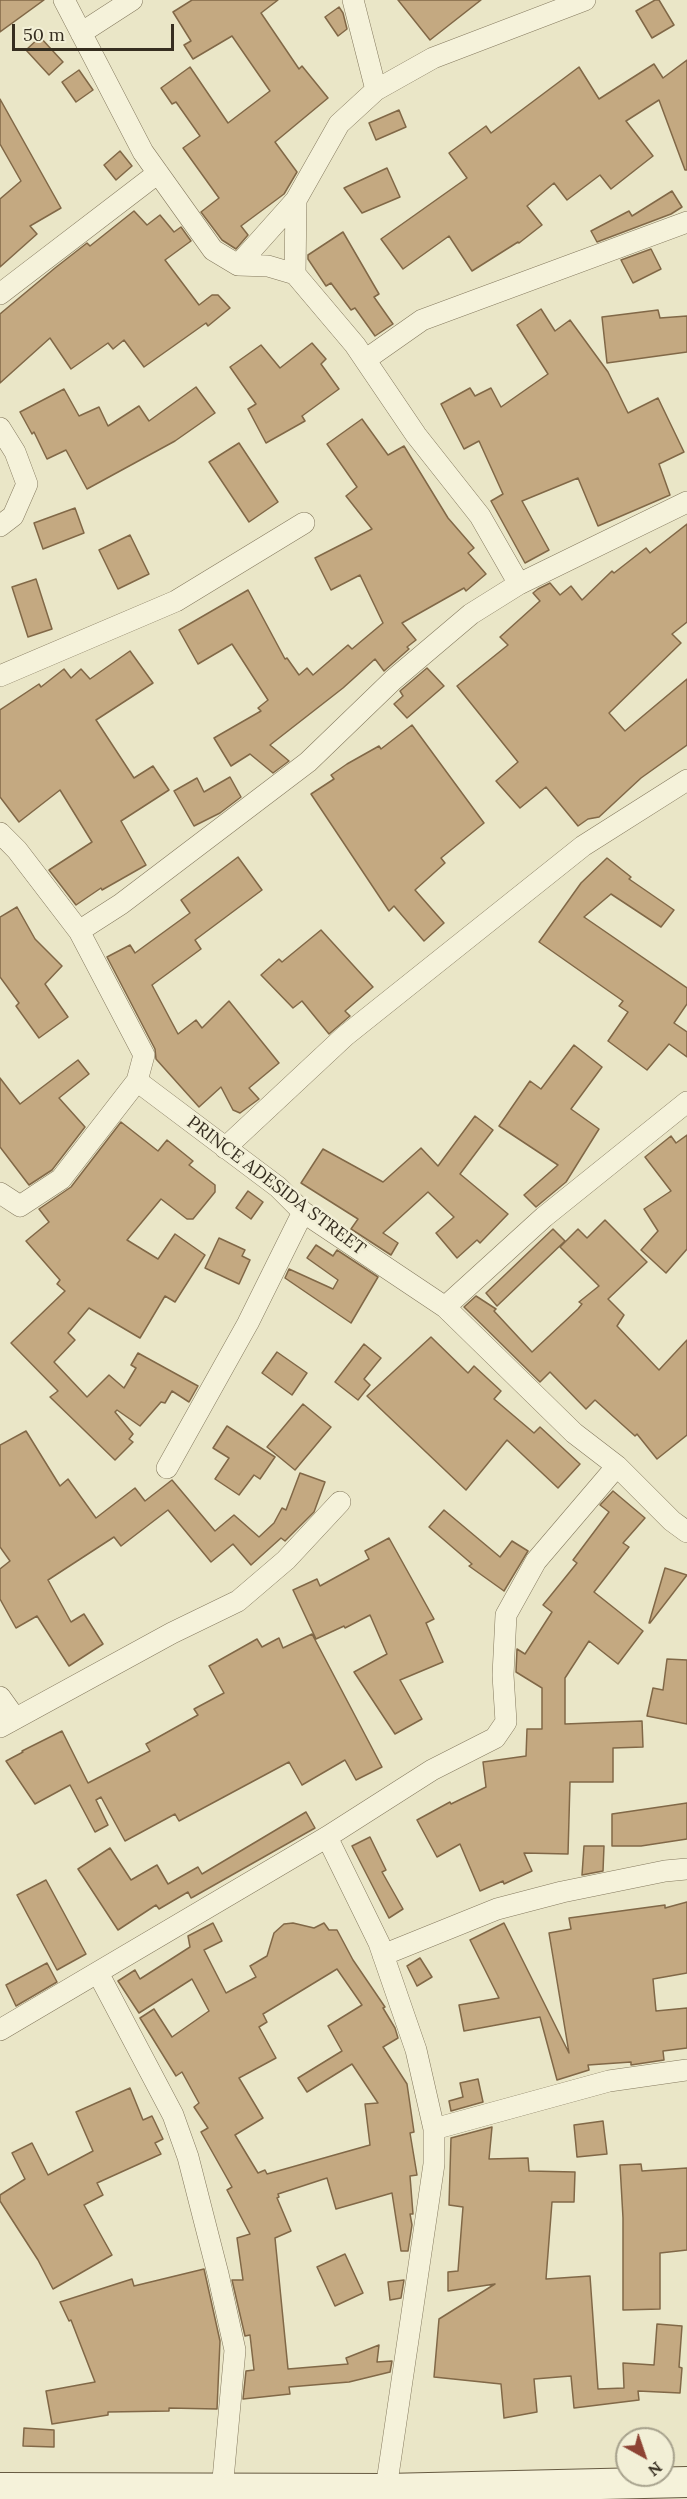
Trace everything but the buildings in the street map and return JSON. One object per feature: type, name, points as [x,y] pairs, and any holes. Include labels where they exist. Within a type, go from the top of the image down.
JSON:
[{"type":"street","points":[[64,0],[143,152],[213,250],[238,265],[268,266],[295,274],[365,360],[416,435],[480,516],[519,584]]},
{"type":"street","points":[[81,33],[132,0]]},
{"type":"street","points":[[353,0],[376,90]]},
{"type":"street","points":[[238,265],[296,200],[339,123],[376,90],[434,58],[585,0]]},
{"type":"street","points":[[0,294],[158,173]]},
{"type":"street","points":[[295,274],[296,200]]},
{"type":"street","points":[[365,360],[422,320],[687,222]]},
{"type":"street","points":[[0,428],[15,452],[27,484],[13,516],[0,526]]},
{"type":"street","points":[[79,931],[121,904],[308,762],[401,672],[471,614],[519,584],[687,502]]},
{"type":"street","points":[[0,676],[176,601],[304,523]]},
{"type":"street","points":[[225,1148],[345,1036],[583,846],[687,780]]},
{"type":"street","points":[[0,833],[17,850],[79,931],[144,1055],[137,1081],[61,1179],[20,1206],[0,1193]]},
{"type":"street","name":"PRINCE ADESIDA STREET","points":[[137,1081],[278,1187],[303,1212],[445,1307],[574,1433],[618,1466],[672,1521],[687,1532]]},
{"type":"street","points":[[445,1307],[544,1217],[687,1102]]},
{"type":"street","points":[[167,1467],[248,1323],[303,1212]]},
{"type":"street","points":[[0,2030],[327,1837],[432,1770],[495,1738],[506,1722],[503,1675],[506,1615],[536,1561],[618,1466]]},
{"type":"street","points":[[0,1697],[7,1722],[172,1633],[238,1601],[286,1560],[340,1502]]},
{"type":"street","points":[[327,1837],[383,1955],[416,2050],[435,2129],[434,2164],[386,2489]]},
{"type":"street","points":[[383,1955],[497,1909],[562,1892],[665,1870],[687,1869]]},
{"type":"street","points":[[98,1972],[173,2115],[188,2157],[218,2274],[235,2350],[222,2490]]},
{"type":"street","points":[[435,2129],[609,2081],[687,2070]]},
{"type":"street","points":[[0,2488],[38,2493],[222,2490],[352,2494],[386,2489],[687,2482]]}]
